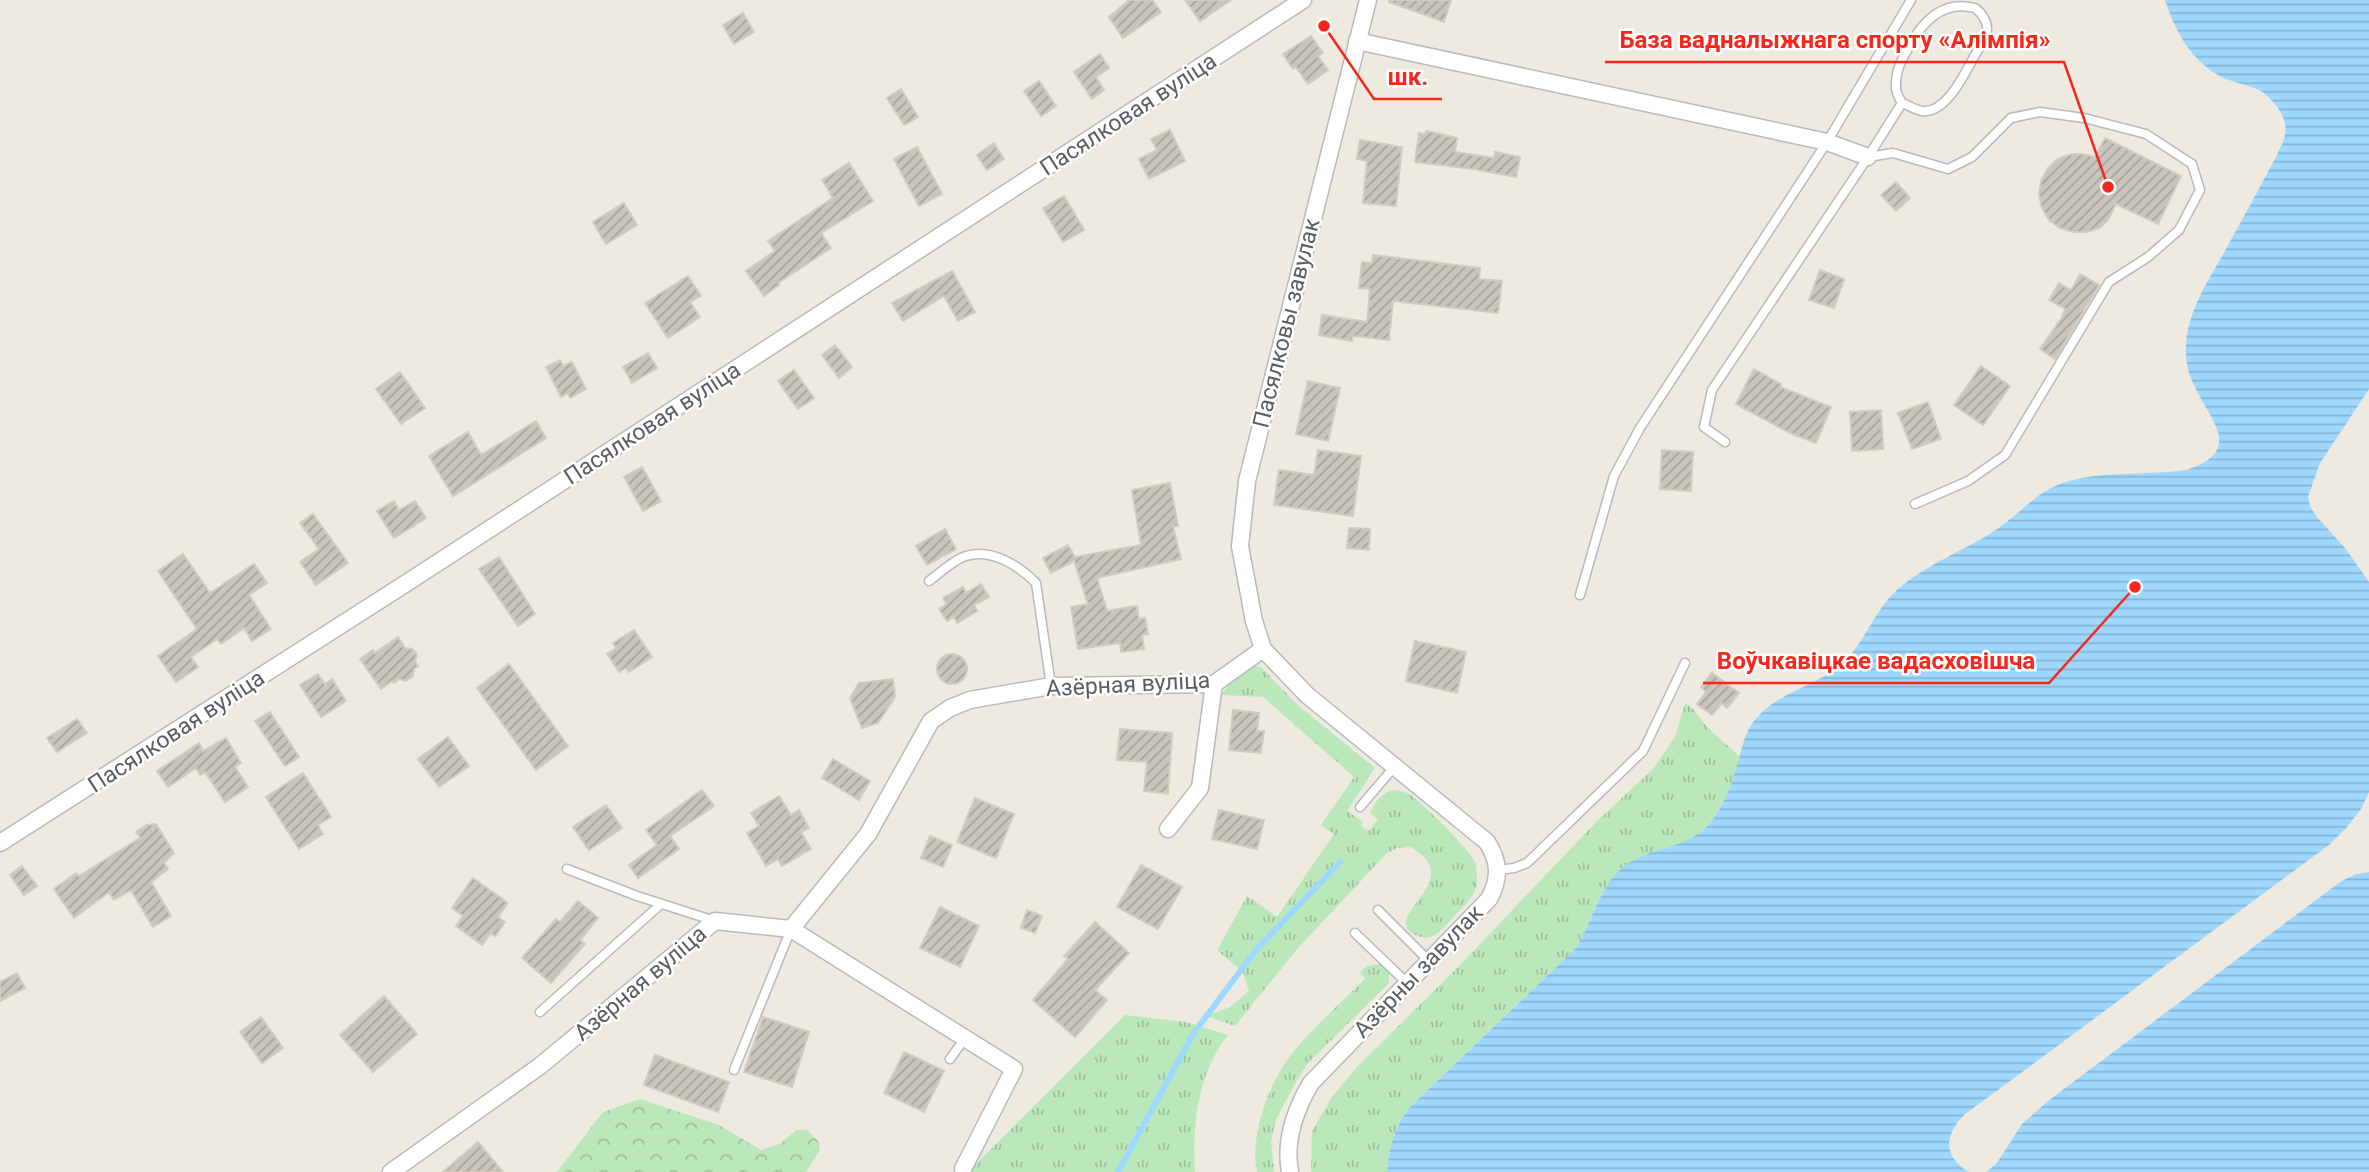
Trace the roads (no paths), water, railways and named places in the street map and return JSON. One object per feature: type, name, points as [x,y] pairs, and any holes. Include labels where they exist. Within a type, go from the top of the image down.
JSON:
[{"type":"street","name":"Пасялковая вуліца","points":[[0,843],[417,577],[1303,0]]},
{"type":"street","name":"Пасялковы завулак","points":[[1263,649],[1254,621],[1240,546],[1247,481],[1368,0]]},
{"type":"street","points":[[1357,41],[1827,142],[1868,157]]},
{"type":"street","points":[[1263,649],[1307,695],[1487,842],[1495,854],[1498,870]]},
{"type":"street","name":"Азёрная вуліца","points":[[391,1172],[540,1066],[715,920],[791,929],[868,834],[931,721],[950,708],[970,700],[1051,686],[1214,684],[1263,649]]},
{"type":"street","points":[[1168,829],[1200,788],[1214,684]]},
{"type":"street","name":"Азёрны завулак","points":[[1290,1172],[1289,1151],[1293,1117],[1311,1083],[1489,900],[1496,886],[1498,870]]},
{"type":"street","points":[[791,929],[1014,1069],[962,1170]]},
{"type":"lane","points":[[1580,595],[1614,476],[1640,428],[1827,142],[1911,0]]},
{"type":"lane","points":[[1954,1],[1968,3],[1979,10],[1986,20],[1988,33],[1949,98],[1935,108],[1923,111],[1902,103],[1896,94],[1898,67],[1927,16],[1940,4],[1954,1]]},
{"type":"lane","points":[[1725,442],[1704,427],[1712,390],[1902,103]]},
{"type":"lane","points":[[1868,157],[1893,153],[1948,169],[1972,158],[2011,118],[2040,112],[2084,118],[2146,134],[2192,164],[2200,190],[2179,230],[2148,257],[2109,282],[2004,455],[1969,481],[1915,504]]},
{"type":"lane","points":[[929,580],[964,556],[978,553],[995,556],[1024,571],[1036,583],[1051,686]]},
{"type":"lane","points":[[1498,870],[1514,869],[1527,863],[1643,751],[1685,663]]},
{"type":"lane","points":[[1360,807],[1395,766]]},
{"type":"lane","points":[[567,870],[660,904],[715,920]]},
{"type":"lane","points":[[540,1012],[660,904]]},
{"type":"lane","points":[[1378,910],[1429,961]]},
{"type":"lane","points":[[734,1070],[791,929]]},
{"type":"lane","points":[[1355,933],[1407,983]]},
{"type":"lane","points":[[950,1059],[965,1038]]},
{"type":"water","points":[[2165,0],[2369,0],[2369,389],[2320,463],[2308,497],[2316,516],[2345,548],[2369,582],[2369,792],[2361,809],[2329,845],[1964,1115],[1953,1130],[1949,1145],[1954,1159],[1969,1172],[1387,1172],[1393,1139],[1408,1109],[1576,948],[1606,887],[1620,870],[1641,857],[1688,840],[1708,825],[1727,794],[1747,732],[1760,714],[1781,698],[1828,674],[1848,658],[1896,591],[1920,572],[1988,535],[2036,498],[2060,484],[2106,475],[2186,470],[2204,462],[2215,453],[2219,443],[2218,432],[2190,375],[2186,356],[2187,334],[2200,296],[2277,155],[2286,129],[2279,109],[2264,94],[2223,77],[2208,68],[2191,52],[2173,22]]},
{"type":"water","points":[[2369,872],[2369,1172],[1986,1172],[1997,1163],[2022,1124],[2048,1101],[2340,882],[2356,874]]},
{"type":"waterway","points":[[1118,1172],[1193,1034],[1256,950],[1340,862]]},
{"type":"place","name":"шк.","points":[[1324,26]]},
{"type":"place","name":"База вадналыжнага спорту «Алімпія»","points":[[2108,187]]},
{"type":"place","name":"Воўчкавіцкае вадасховішча","points":[[2135,587]]}]
